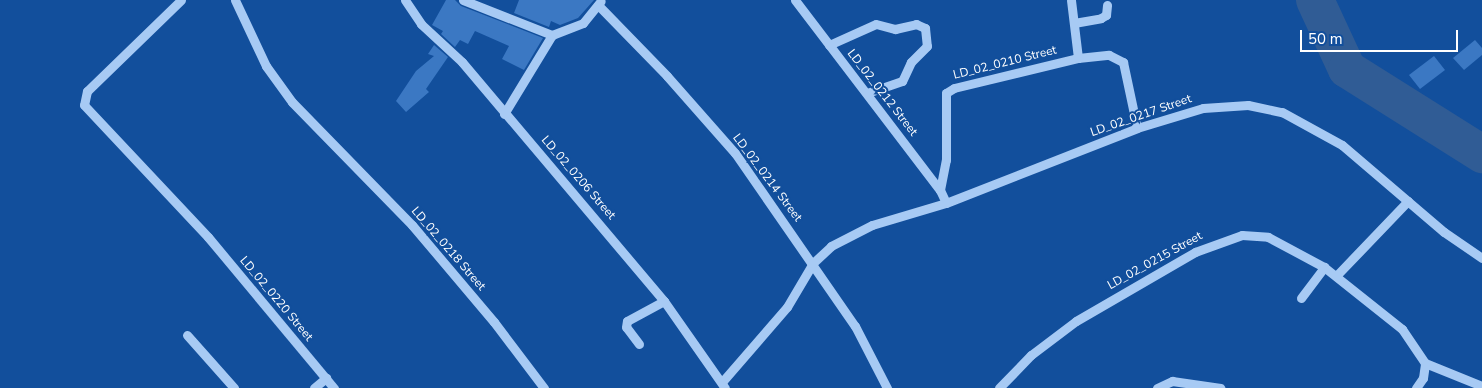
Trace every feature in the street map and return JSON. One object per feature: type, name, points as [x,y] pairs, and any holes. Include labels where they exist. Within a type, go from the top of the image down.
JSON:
[{"type":"street","name":"LD_02_0220 Street","points":[[181,0],[87,90],[84,105],[208,237],[334,388]]},
{"type":"street","name":"LD_02_0218 Street","points":[[235,0],[277,83],[292,102],[324,132],[412,225],[494,322],[544,388]]},
{"type":"street","name":"LD_02_0206 Street","points":[[405,0],[407,8],[421,24],[462,62],[504,114],[549,163],[664,300],[724,385],[787,307],[813,262]]},
{"type":"street","points":[[463,0],[552,35]]},
{"type":"street","name":"LD_02_0212 Street","points":[[795,0],[940,190],[946,203]]},
{"type":"street","points":[[1071,0],[1078,58]]},
{"type":"street","points":[[504,114],[552,35],[583,23],[600,2]]},
{"type":"street","name":"LD_02_0214 Street","points":[[600,2],[734,153],[813,262],[854,326],[888,388]]},
{"type":"street","points":[[1074,24],[1101,18],[1106,15],[1107,5]]},
{"type":"street","points":[[829,45],[876,24],[895,29],[916,24],[925,28],[927,46],[911,62],[902,81],[867,93]]},
{"type":"street","name":"LD_02_0210 Street","points":[[940,190],[946,160],[946,93],[954,88],[1078,58],[1109,55],[1123,62],[1137,128]]},
{"type":"street","name":"LD_02_0217 Street","points":[[813,262],[831,246],[872,225],[946,203],[1137,128],[1203,108],[1248,105],[1282,112],[1342,145],[1408,201],[1482,258]]},
{"type":"street","points":[[1336,276],[1408,201]]},
{"type":"street","name":"LD_02_0215 Street","points":[[999,388],[1031,355],[1076,321],[1214,243],[1242,235],[1268,237],[1324,267],[1402,329],[1425,363]]},
{"type":"street","points":[[1300,298],[1324,267]]},
{"type":"street","points":[[638,344],[626,327],[627,321],[664,300]]},
{"type":"street","points":[[187,335],[234,388]]},
{"type":"street","points":[[1416,388],[1423,378],[1425,363],[1482,386]]},
{"type":"street","points":[[314,388],[326,378]]},
{"type":"street","points":[[1157,388],[1172,381],[1220,388]]},
{"type":"building","points":[[446,0],[455,0],[461,6],[543,38],[524,70],[502,59],[509,46],[475,31],[468,44],[460,40],[455,47],[441,34],[443,31],[432,25]]},
{"type":"building","points":[[519,0],[594,0],[578,18],[560,25],[551,21],[549,27],[514,13]]},
{"type":"building","points":[[1475,40],[1482,48],[1482,55],[1464,70],[1453,58]]},
{"type":"building","points":[[434,45],[448,57],[426,89],[429,92],[406,112],[396,101],[416,71],[434,56],[428,54]]},
{"type":"building","points":[[1434,56],[1445,70],[1420,89],[1409,75]]},
{"type":"waterway","points":[[1315,0],[1347,69],[1482,154]]}]
